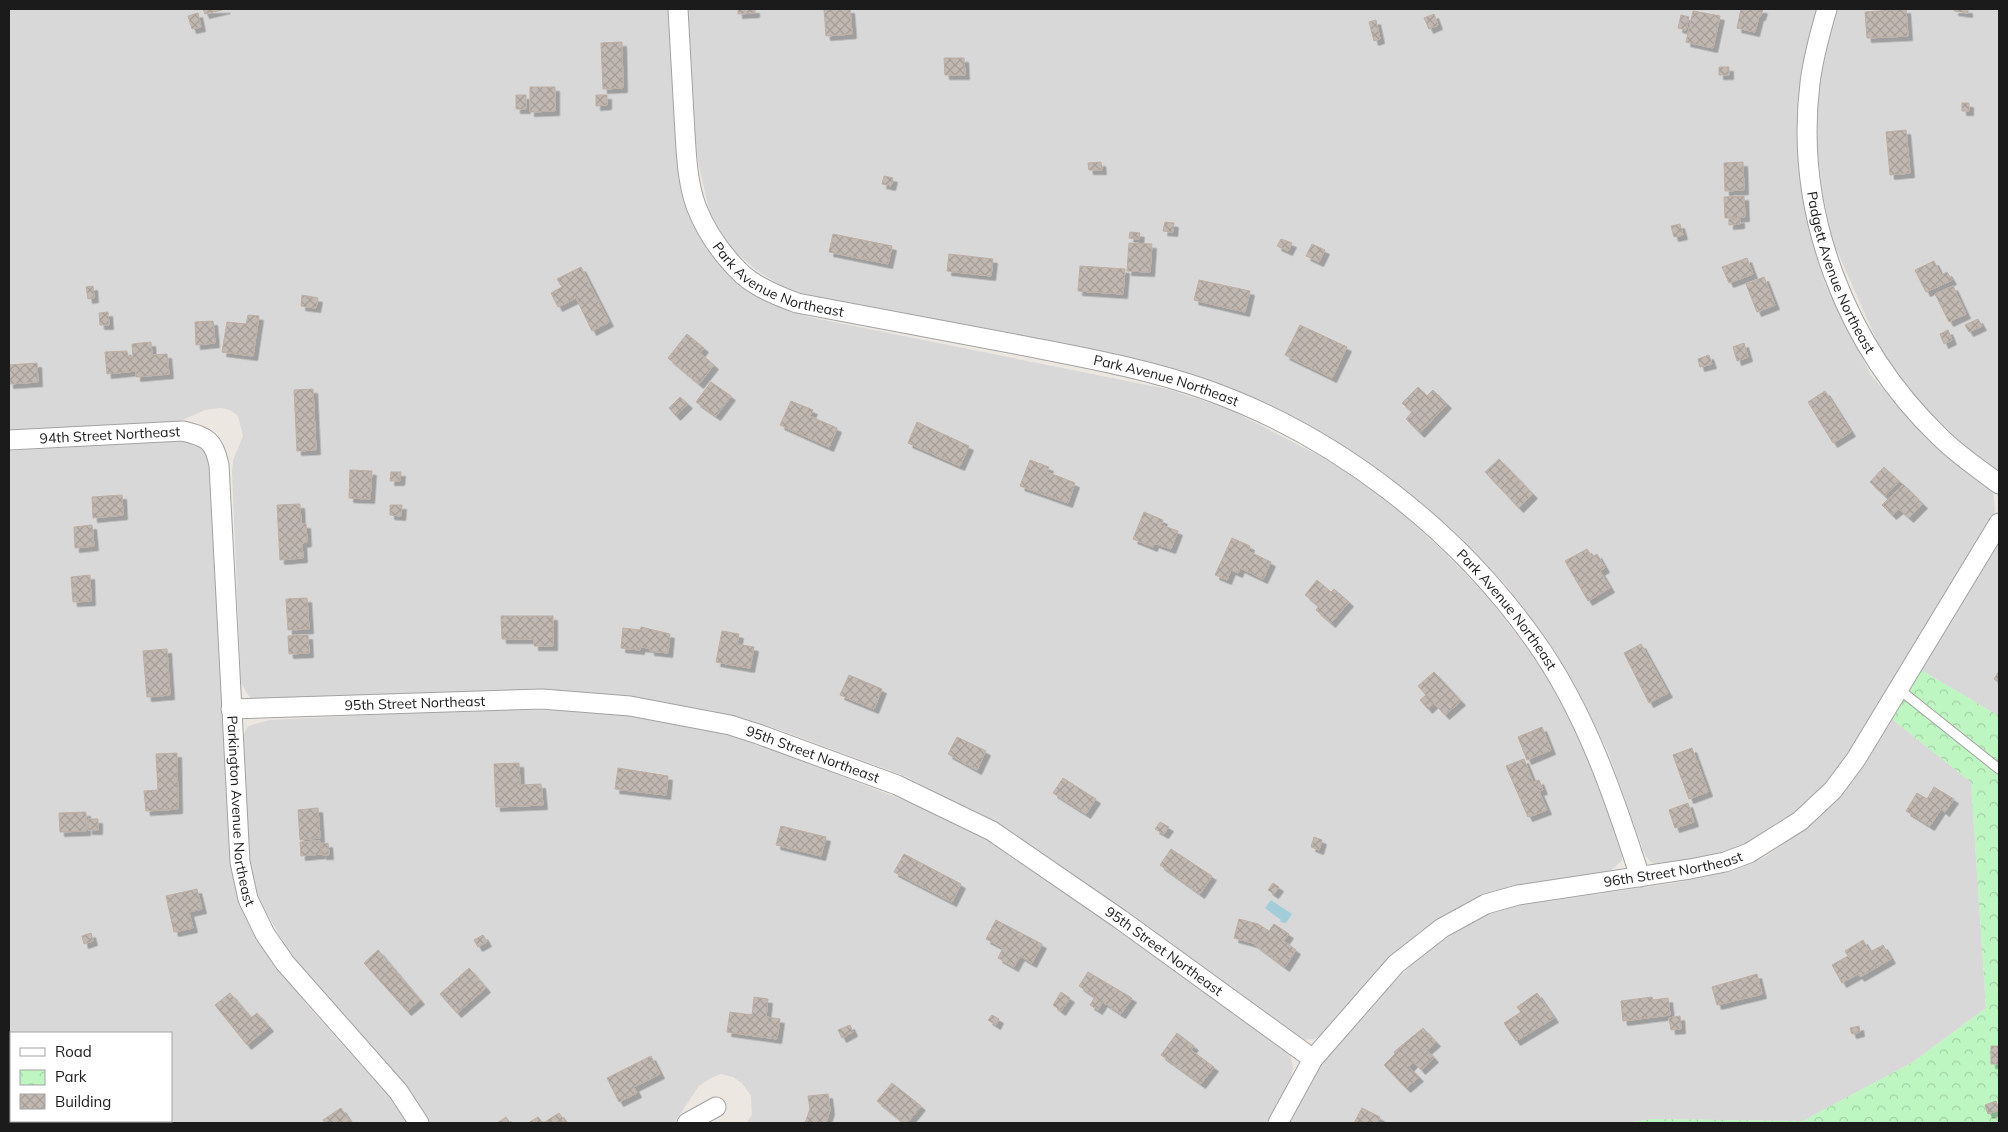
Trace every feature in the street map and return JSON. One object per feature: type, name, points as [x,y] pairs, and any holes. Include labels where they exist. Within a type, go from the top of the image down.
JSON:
[{"type":"street","name":"Park Avenue Northeast","points":[[678,9],[685,136],[689,175],[696,205],[709,233],[725,257],[744,276],[769,292],[797,303],[1098,360],[1205,389],[1273,417],[1333,450],[1376,479],[1434,529],[1506,602],[1536,642],[1564,689],[1587,736],[1620,813],[1640,877]]},
{"type":"street","name":"Padgett Avenue Northeast","points":[[1827,9],[1817,43],[1810,83],[1810,169],[1821,238],[1839,290],[1856,327],[1896,389],[1941,439],[1999,484]]},
{"type":"street","name":"94th Street Northeast","points":[[9,440],[183,431],[197,434],[210,442]]},
{"type":"street","name":"Parkington Avenue Northeast","points":[[210,442],[216,450],[219,465],[240,862],[248,899],[265,934],[285,963],[398,1091],[419,1123]]},
{"type":"street","name":"96th Street Northeast","points":[[1278,1123],[1313,1059],[1396,964],[1442,928],[1486,904],[1510,897],[1726,862],[1749,853],[1800,821],[1833,790],[1856,758],[1900,690],[1999,524]]},
{"type":"street","name":"95th Street Northeast","points":[[231,710],[542,699],[630,706],[730,725],[758,734],[897,786],[992,830],[1120,919],[1313,1059]]},
{"type":"street","points":[[687,1123],[716,1107]]},
{"type":"lane","points":[[1900,690],[1999,768]]},
{"type":"shaded area","points":[[9,9],[670,9],[678,155],[739,280],[773,304],[809,317],[1167,389],[1229,409],[1341,467],[1403,514],[1445,553],[1487,596],[1537,661],[1571,716],[1602,788],[1622,852],[1622,861],[1610,871],[1505,889],[1466,903],[1419,932],[1377,973],[1320,1036],[1314,1039],[1303,1040],[1084,883],[1007,832],[907,777],[780,730],[711,711],[615,695],[580,693],[262,703],[250,698],[241,683],[232,472],[233,460],[243,436],[238,416],[230,410],[221,408],[205,410],[176,423],[9,433]]},
{"type":"shaded area","points":[[688,9],[1818,9],[1799,100],[1798,137],[1800,183],[1824,282],[1871,375],[1904,414],[1993,492],[1995,510],[1993,519],[1900,675],[1834,776],[1785,823],[1723,855],[1660,866],[1651,862],[1645,855],[1608,752],[1575,685],[1545,637],[1505,584],[1454,531],[1394,482],[1331,438],[1265,403],[1186,375],[835,304],[790,291],[756,270],[733,250],[716,228],[700,171],[695,142]]},
{"type":"shaded area","points":[[1835,9],[1999,9],[1999,474],[1966,447],[1911,394],[1881,350],[1833,242],[1822,191],[1817,145],[1818,97],[1824,53]]},
{"type":"shaded area","points":[[195,440],[209,449],[231,829],[270,956],[307,1005],[392,1100],[408,1123],[9,1123],[9,451]]},
{"type":"shaded area","points":[[1999,543],[1999,716],[1921,670]]},
{"type":"shaded area","points":[[495,709],[581,711],[657,719],[721,733],[787,755],[914,804],[987,840],[1045,878],[1121,930],[1285,1050],[1291,1057],[1293,1068],[1289,1085],[1266,1123],[746,1123],[752,1115],[751,1096],[742,1083],[733,1077],[721,1074],[699,1086],[674,1123],[428,1123],[399,1081],[292,957],[257,896],[250,864],[243,736],[248,726],[270,720]]},
{"type":"shaded area","points":[[1892,719],[1971,782],[1986,1008],[1913,1062],[1803,1121],[1653,1119],[1626,1123],[1289,1123],[1309,1084],[1338,1043],[1373,1003],[1424,953],[1469,924],[1502,908],[1680,882],[1733,871],[1765,857],[1810,825],[1844,792]]},
{"type":"green space","points":[[1921,670],[1999,716],[1999,1123],[1626,1123],[1653,1119],[1803,1121],[1913,1062],[1986,1008],[1971,782],[1892,719]]},
{"type":"water","points":[[1271,900],[1292,914],[1286,923],[1280,922],[1281,920],[1265,908]]},
{"type":"building","points":[[203,9],[226,9],[205,14]]},
{"type":"building","points":[[738,9],[755,9],[755,13],[738,14]]},
{"type":"building","points":[[824,9],[850,9],[852,34],[826,36]]},
{"type":"building","points":[[1741,9],[1763,9],[1755,32],[1737,28]]},
{"type":"building","points":[[1906,9],[1908,36],[1867,38],[1865,12]]},
{"type":"building","points":[[1954,9],[1968,9],[1968,13],[1954,11]]},
{"type":"building","points":[[1693,11],[1720,16],[1713,48],[1686,42]]},
{"type":"building","points":[[198,13],[201,27],[192,29],[188,16]]},
{"type":"building","points":[[1434,14],[1438,25],[1429,29],[1424,18]]},
{"type":"building","points":[[1681,15],[1689,17],[1686,30],[1678,28]]},
{"type":"building","points":[[1376,20],[1380,39],[1374,41],[1369,22]]},
{"type":"building","points":[[622,42],[623,88],[603,89],[601,43]]},
{"type":"building","points":[[944,58],[964,58],[965,75],[945,75]]},
{"type":"building","points":[[1719,67],[1729,67],[1729,75],[1719,75]]},
{"type":"building","points":[[530,87],[555,87],[555,111],[530,112]]},
{"type":"building","points":[[516,95],[526,95],[526,109],[516,109]]},
{"type":"building","points":[[596,95],[607,95],[607,105],[596,106]]},
{"type":"building","points":[[1962,103],[1969,103],[1969,111],[1962,111]]},
{"type":"building","points":[[1906,130],[1910,173],[1890,175],[1886,132]]},
{"type":"building","points":[[1101,162],[1102,170],[1089,170],[1088,163]]},
{"type":"building","points":[[1743,162],[1744,190],[1725,191],[1724,163]]},
{"type":"building","points":[[884,176],[893,178],[891,186],[882,184]]},
{"type":"building","points":[[1744,196],[1745,217],[1725,218],[1724,197]]},
{"type":"building","points":[[1729,219],[1740,219],[1740,224],[1729,225]]},
{"type":"building","points":[[1165,222],[1174,223],[1173,232],[1163,231]]},
{"type":"building","points":[[1680,224],[1683,235],[1674,237],[1671,226]]},
{"type":"building","points":[[1130,232],[1140,233],[1139,239],[1129,238]]},
{"type":"building","points":[[833,234],[892,246],[888,264],[829,252]]},
{"type":"building","points":[[1281,239],[1292,243],[1288,251],[1277,246]]},
{"type":"building","points":[[1129,243],[1152,244],[1150,272],[1127,271]]},
{"type":"building","points":[[1312,244],[1325,250],[1319,262],[1306,256]]},
{"type":"building","points":[[949,254],[993,259],[991,276],[947,271]]},
{"type":"building","points":[[1747,258],[1753,274],[1729,283],[1722,267]]},
{"type":"building","points":[[1934,261],[1941,275],[1947,272],[1952,280],[1926,292],[1915,270]]},
{"type":"building","points":[[1080,266],[1125,269],[1123,294],[1078,291]]},
{"type":"building","points":[[581,267],[609,322],[592,331],[576,298],[558,307],[551,293],[562,287],[557,279]]},
{"type":"building","points":[[1764,277],[1775,305],[1757,312],[1746,284]]},
{"type":"building","points":[[1199,280],[1250,291],[1245,312],[1194,300]]},
{"type":"building","points":[[93,286],[94,298],[88,299],[86,287]]},
{"type":"building","points":[[1953,286],[1966,314],[1949,322],[1935,294]]},
{"type":"building","points":[[302,295],[318,298],[316,308],[301,306]]},
{"type":"building","points":[[108,312],[109,325],[100,325],[99,313]]},
{"type":"building","points":[[248,315],[259,316],[253,356],[222,352],[227,322],[246,324]]},
{"type":"building","points":[[1978,319],[1982,326],[1969,332],[1965,325]]},
{"type":"building","points":[[213,321],[215,343],[196,345],[195,322]]},
{"type":"building","points":[[1300,325],[1347,347],[1332,378],[1285,355]]},
{"type":"building","points":[[1948,330],[1952,340],[1944,344],[1940,334]]},
{"type":"building","points":[[687,334],[704,348],[700,353],[714,365],[699,384],[668,358]]},
{"type":"building","points":[[151,342],[152,355],[167,354],[169,374],[136,377],[136,371],[107,374],[105,352],[127,351],[128,357],[133,357],[132,344]]},
{"type":"building","points":[[1744,343],[1748,357],[1737,361],[1733,347]]},
{"type":"building","points":[[1709,355],[1712,364],[1700,367],[1698,359]]},
{"type":"building","points":[[37,363],[38,382],[9,384],[9,365]]},
{"type":"building","points":[[711,382],[731,396],[716,416],[696,402]]},
{"type":"building","points":[[1418,387],[1427,396],[1433,390],[1447,404],[1420,433],[1406,419],[1412,412],[1402,403]]},
{"type":"building","points":[[313,389],[316,450],[297,451],[294,390]]},
{"type":"building","points":[[1825,391],[1851,432],[1833,443],[1808,402]]},
{"type":"building","points":[[680,397],[688,404],[676,416],[669,408]]},
{"type":"building","points":[[791,401],[813,410],[810,416],[837,428],[829,447],[780,425]]},
{"type":"building","points":[[917,422],[969,446],[960,466],[908,443]]},
{"type":"building","points":[[1499,459],[1533,494],[1519,508],[1485,472]]},
{"type":"building","points":[[1030,460],[1049,467],[1047,472],[1075,483],[1068,503],[1020,486]]},
{"type":"building","points":[[1884,467],[1899,481],[1885,496],[1870,482]]},
{"type":"building","points":[[350,470],[372,471],[370,499],[349,498]]},
{"type":"building","points":[[391,472],[401,472],[400,481],[390,481]]},
{"type":"building","points":[[1903,484],[1923,504],[1909,518],[1899,509],[1892,515],[1882,505]]},
{"type":"building","points":[[122,495],[123,515],[93,518],[92,497]]},
{"type":"building","points":[[300,504],[301,524],[306,524],[307,542],[302,543],[303,558],[280,560],[277,505]]},
{"type":"building","points":[[390,505],[402,505],[401,516],[390,515]]},
{"type":"building","points":[[1144,512],[1163,520],[1161,525],[1178,531],[1171,549],[1154,543],[1153,547],[1133,539]]},
{"type":"building","points":[[92,525],[94,546],[75,548],[74,527]]},
{"type":"building","points":[[1232,538],[1250,546],[1248,551],[1271,562],[1263,579],[1240,568],[1238,573],[1231,570],[1227,580],[1215,575]]},
{"type":"building","points":[[1587,549],[1592,557],[1597,554],[1605,568],[1600,571],[1610,588],[1588,601],[1565,561]]},
{"type":"building","points":[[90,575],[91,601],[73,602],[71,577]]},
{"type":"building","points":[[1317,580],[1331,592],[1334,589],[1349,602],[1331,623],[1316,610],[1319,606],[1305,595]]},
{"type":"building","points":[[307,598],[309,629],[288,630],[286,599]]},
{"type":"building","points":[[501,616],[553,616],[553,646],[534,646],[534,639],[502,639]]},
{"type":"building","points":[[641,627],[670,634],[668,653],[650,651],[650,648],[640,647],[640,650],[621,648],[623,628],[640,630]]},
{"type":"building","points":[[722,631],[739,634],[737,644],[754,647],[750,668],[716,662]]},
{"type":"building","points":[[308,635],[309,653],[289,654],[288,636]]},
{"type":"building","points":[[1641,644],[1668,693],[1649,703],[1624,653]]},
{"type":"building","points":[[167,649],[170,695],[147,697],[143,651]]},
{"type":"building","points":[[1999,671],[1999,683],[1994,679]]},
{"type":"building","points":[[1434,672],[1461,701],[1445,715],[1434,703],[1428,709],[1420,700],[1426,695],[1418,686]]},
{"type":"building","points":[[849,675],[882,689],[874,709],[840,695]]},
{"type":"building","points":[[1542,727],[1551,750],[1527,760],[1518,737]]},
{"type":"building","points":[[957,737],[986,751],[977,770],[948,754]]},
{"type":"building","points":[[1692,748],[1708,792],[1689,799],[1673,755]]},
{"type":"building","points":[[177,753],[178,809],[146,811],[144,791],[158,790],[156,754]]},
{"type":"building","points":[[1524,759],[1533,782],[1539,780],[1543,790],[1539,791],[1547,810],[1528,817],[1506,766]]},
{"type":"building","points":[[519,763],[520,785],[541,784],[543,805],[496,807],[494,764]]},
{"type":"building","points":[[618,768],[668,776],[666,795],[615,789]]},
{"type":"building","points":[[1063,778],[1096,799],[1086,814],[1053,793]]},
{"type":"building","points":[[1934,787],[1954,799],[1945,812],[1941,809],[1930,826],[1906,811],[1917,793],[1927,799]]},
{"type":"building","points":[[1688,803],[1694,822],[1675,828],[1669,810]]},
{"type":"building","points":[[318,808],[320,838],[300,840],[298,810]]},
{"type":"building","points":[[86,812],[86,831],[60,832],[59,813]]},
{"type":"building","points":[[88,819],[98,819],[98,830],[88,830]]},
{"type":"building","points":[[1160,822],[1169,827],[1164,834],[1155,829]]},
{"type":"building","points":[[781,826],[826,837],[821,856],[776,845]]},
{"type":"building","points":[[1314,837],[1322,840],[1319,850],[1311,847]]},
{"type":"building","points":[[320,841],[321,854],[301,856],[300,842]]},
{"type":"building","points":[[328,843],[329,855],[322,855],[321,844]]},
{"type":"building","points":[[1171,849],[1212,876],[1200,894],[1160,865]]},
{"type":"building","points":[[904,854],[961,884],[952,902],[894,872]]},
{"type":"building","points":[[1273,883],[1279,887],[1274,894],[1268,890]]},
{"type":"building","points":[[197,889],[202,909],[189,912],[193,928],[174,932],[166,896]]},
{"type":"building","points":[[1239,919],[1258,924],[1269,931],[1274,924],[1289,934],[1284,941],[1296,950],[1285,967],[1253,943],[1234,938]]},
{"type":"building","points":[[996,920],[1042,944],[1032,963],[1020,956],[1014,967],[998,958],[1003,948],[986,939]]},
{"type":"building","points":[[91,933],[93,941],[84,944],[82,936]]},
{"type":"building","points":[[483,935],[487,942],[478,947],[474,940]]},
{"type":"building","points":[[1863,940],[1870,952],[1883,945],[1891,959],[1860,977],[1858,974],[1842,983],[1832,965],[1848,956],[1845,951]]},
{"type":"building","points":[[378,950],[420,1000],[407,1011],[364,963]]},
{"type":"building","points":[[469,968],[486,988],[457,1013],[440,994]]},
{"type":"building","points":[[1088,972],[1132,998],[1121,1014],[1103,1002],[1098,1010],[1090,1005],[1095,997],[1079,986]]},
{"type":"building","points":[[1757,974],[1762,994],[1717,1005],[1712,987]]},
{"type":"building","points":[[1061,992],[1070,998],[1061,1011],[1053,1005]]},
{"type":"building","points":[[230,993],[251,1018],[257,1013],[269,1027],[247,1045],[215,1005]]},
{"type":"building","points":[[1537,993],[1554,1018],[1516,1041],[1504,1023],[1521,1012],[1517,1007]]},
{"type":"building","points":[[754,997],[768,999],[766,1017],[780,1019],[777,1039],[727,1032],[730,1012],[752,1015]]},
{"type":"building","points":[[1652,997],[1653,1000],[1668,998],[1670,1015],[1623,1021],[1621,1001]]},
{"type":"building","points":[[992,1015],[999,1019],[996,1025],[988,1020]]},
{"type":"building","points":[[1680,1016],[1681,1029],[1671,1030],[1669,1018]]},
{"type":"building","points":[[850,1025],[853,1032],[842,1038],[838,1030]]},
{"type":"building","points":[[1859,1026],[1860,1032],[1852,1034],[1850,1028]]},
{"type":"building","points":[[1423,1028],[1436,1042],[1427,1050],[1434,1058],[1421,1070],[1414,1062],[1409,1067],[1419,1077],[1406,1088],[1384,1065],[1395,1054],[1394,1052]]},
{"type":"building","points":[[1177,1033],[1194,1046],[1191,1050],[1214,1067],[1201,1084],[1161,1055]]},
{"type":"building","points":[[1991,1046],[1999,1046],[1999,1064],[1991,1064]]},
{"type":"building","points":[[651,1056],[660,1074],[634,1087],[637,1093],[619,1102],[607,1078]]},
{"type":"building","points":[[892,1083],[921,1106],[907,1123],[904,1123],[877,1101]]},
{"type":"building","points":[[828,1094],[830,1110],[826,1123],[805,1123],[810,1109],[808,1096]]},
{"type":"building","points":[[1996,1101],[1999,1110],[1988,1114],[1985,1105]]},
{"type":"building","points":[[341,1108],[351,1123],[325,1123],[323,1120]]},
{"type":"building","points":[[1362,1108],[1380,1117],[1377,1123],[1354,1123]]},
{"type":"building","points":[[10,1110],[10,1122],[13,1123],[9,1123]]},
{"type":"building","points":[[559,1113],[566,1123],[543,1123]]},
{"type":"building","points":[[506,1117],[510,1123],[497,1123]]},
{"type":"building","points":[[538,1117],[543,1123],[528,1123]]},
{"type":"building","points":[[70,1122],[71,1123],[48,1123]]}]
